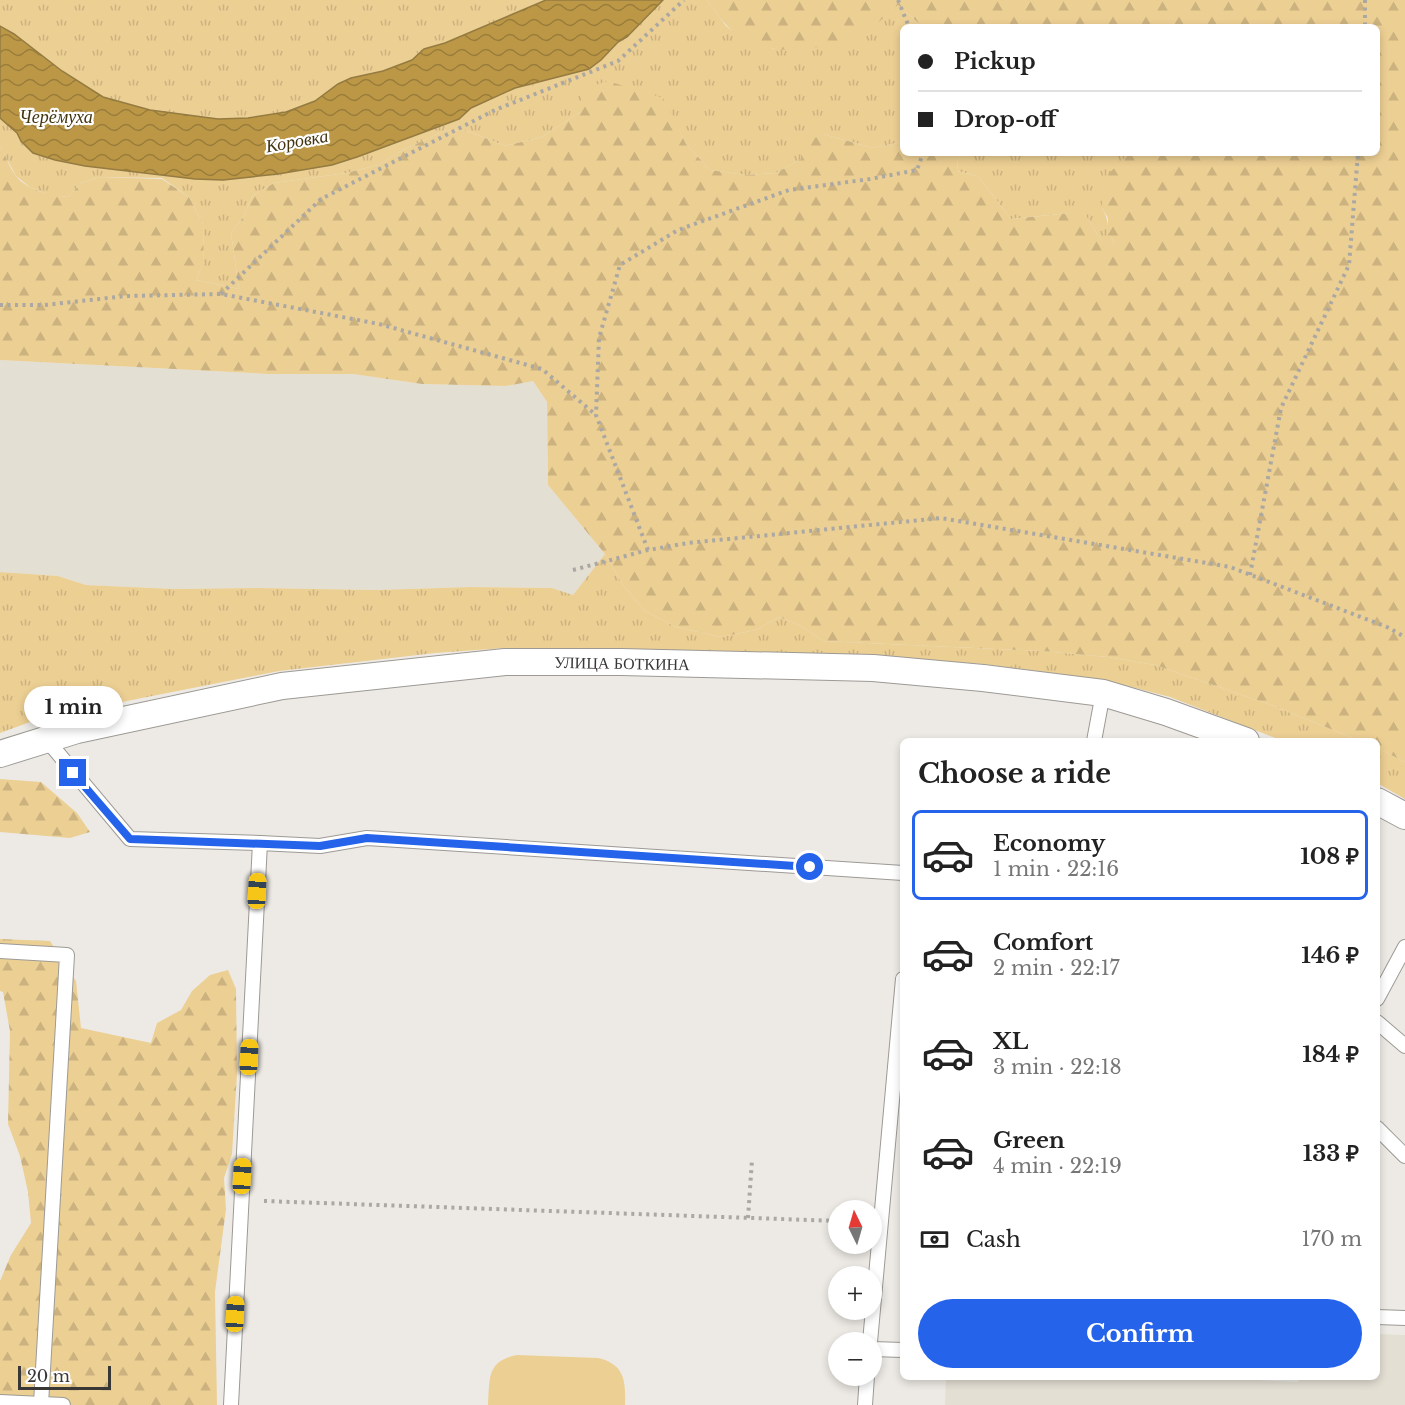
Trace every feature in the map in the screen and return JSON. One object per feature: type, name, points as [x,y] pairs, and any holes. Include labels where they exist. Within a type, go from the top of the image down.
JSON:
[{"type":"street","name":"УЛИЦА БОТКИНА","points":[[0,754],[77,730],[282,686],[505,662],[621,662],[873,668],[983,678],[1103,693],[1166,712],[1237,738]]},
{"type":"street","points":[[1380,803],[1405,816]]},
{"type":"lane","points":[[1095,738],[1103,693]]},
{"type":"lane","points":[[46,739],[130,839],[320,846],[367,838],[900,873]]},
{"type":"lane","points":[[231,1405],[260,843]]},
{"type":"lane","points":[[1380,993],[1405,947]]},
{"type":"lane","points":[[0,951],[67,955],[41,1404]]},
{"type":"lane","points":[[871,1332],[900,1011]]},
{"type":"lane","points":[[1380,1025],[1405,1047]]},
{"type":"lane","points":[[1380,1131],[1405,1156]]},
{"type":"lane","points":[[1380,1317],[1405,1318]]},
{"type":"lane","points":[[882,1349],[900,1350]]},
{"type":"lane","points":[[865,1405],[866,1386]]},
{"type":"lane","points":[[0,1402],[63,1405]]},
{"type":"path","points":[[221,294],[321,199],[495,110],[618,61],[684,0]]},
{"type":"path","points":[[898,0],[908,24]]},
{"type":"path","points":[[1365,0],[1365,24]]},
{"type":"path","points":[[648,550],[596,415],[599,338],[620,265],[678,230],[789,190],[917,170],[922,156]]},
{"type":"path","points":[[1250,574],[1281,408],[1348,265],[1358,156]]},
{"type":"path","points":[[0,305],[45,305],[126,296],[221,294],[379,324],[542,369],[596,415]]},
{"type":"path","points":[[573,570],[648,550],[688,543],[941,518],[1230,567],[1387,627],[1405,637]]},
{"type":"path","points":[[748,1218],[752,1160]]},
{"type":"path","points":[[241,1200],[828,1221]]},
{"type":"shaded area","points":[[0,360],[268,374],[353,374],[422,384],[506,386],[533,381],[547,402],[548,485],[605,554],[573,595],[552,588],[174,589],[86,585],[58,576],[0,572]]},
{"type":"shaded area","points":[[1380,1334],[1405,1335],[1405,1405],[945,1405],[946,1380],[1297,1382],[1299,1380],[1380,1380]]},
{"type":"green space","points":[[0,0],[546,0],[445,43],[424,49],[412,60],[383,71],[351,78],[338,84],[315,101],[286,112],[248,118],[218,119],[150,110],[103,97],[62,71],[0,26]]},
{"type":"green space","points":[[663,0],[707,0],[726,26],[745,40],[774,49],[869,28],[898,5],[920,24],[900,24],[900,142],[873,148],[823,134],[801,159],[776,173],[746,175],[710,170],[686,144],[662,98],[580,112],[542,137],[505,146],[465,130],[444,131],[405,149],[378,165],[346,173],[274,183],[252,196],[244,216],[231,233],[239,289],[196,280],[204,262],[203,224],[189,197],[162,178],[100,177],[81,183],[68,197],[50,195],[31,188],[16,176],[0,146],[0,118],[17,133],[21,141],[55,160],[85,166],[195,179],[223,180],[332,165],[459,119],[471,108],[515,88],[589,69],[618,42],[627,37]]},
{"type":"green space","points":[[707,0],[1405,0],[1405,762],[1380,750],[1380,738],[1353,738],[1274,706],[1155,665],[1108,657],[1042,651],[823,641],[799,625],[779,617],[756,630],[721,637],[676,627],[645,611],[623,585],[605,554],[548,485],[547,402],[533,381],[506,386],[422,384],[353,374],[268,374],[0,360],[0,146],[21,181],[33,189],[54,195],[68,197],[81,183],[100,177],[162,179],[189,197],[203,224],[204,262],[196,280],[239,289],[231,233],[244,216],[252,196],[274,183],[346,173],[378,165],[405,149],[444,131],[465,130],[505,146],[542,137],[580,112],[583,89],[608,81],[663,98],[686,144],[710,170],[746,175],[776,173],[801,159],[802,144],[823,134],[873,148],[900,142],[900,156],[960,156],[958,158],[957,171],[978,176],[1011,219],[1083,213],[1102,241],[1111,249],[1114,242],[1108,233],[1108,218],[1102,208],[1103,179],[1127,156],[1380,156],[1380,24],[920,24],[898,5],[873,27],[856,36],[824,46],[791,50],[759,46],[745,40],[719,17]]},
{"type":"green space","points":[[960,156],[1128,156],[1102,208],[1114,242],[1111,250],[1102,242],[1083,213],[1011,219],[978,176],[957,171],[958,158]]},
{"type":"green space","points":[[605,554],[623,585],[645,611],[676,627],[721,637],[756,630],[779,617],[799,625],[823,641],[1042,651],[1108,657],[1155,665],[1274,706],[1353,738],[1275,738],[1170,697],[1105,680],[983,664],[870,656],[505,648],[435,653],[279,671],[41,718],[0,733],[0,572],[58,576],[86,585],[174,589],[552,588],[573,595]]},
{"type":"green space","points":[[1380,750],[1405,762],[1405,799],[1380,785]]},
{"type":"green space","points":[[0,779],[41,782],[77,813],[90,832],[70,838],[0,832]]},
{"type":"green space","points":[[0,939],[50,941],[76,981],[81,1028],[151,1043],[157,1023],[181,1010],[192,991],[210,975],[228,970],[236,989],[237,1074],[232,1154],[224,1178],[226,1209],[215,1292],[217,1405],[0,1405],[0,1281],[11,1255],[31,1223],[28,1192],[20,1156],[8,1124],[10,1031],[3,992],[0,991]]},
{"type":"green space","points":[[517,1355],[598,1358],[607,1361],[622,1374],[625,1405],[488,1405],[492,1372],[500,1362]]},
{"type":"water","name":"Черёмуха","points":[[546,0],[663,0],[627,37],[618,42],[589,69],[515,88],[471,108],[459,119],[332,165],[223,180],[195,179],[85,166],[33,153],[21,141],[17,133],[0,118],[0,26],[62,71],[103,97],[150,110],[218,119],[248,118],[286,112],[315,101],[338,84],[351,78],[383,71],[412,60],[424,49],[445,43]]},
{"type":"route","points":[[73,773],[130,839],[320,846],[367,838],[810,867]]},
{"type":"water label","name":"Коровка","points":[[297,141]]}]
